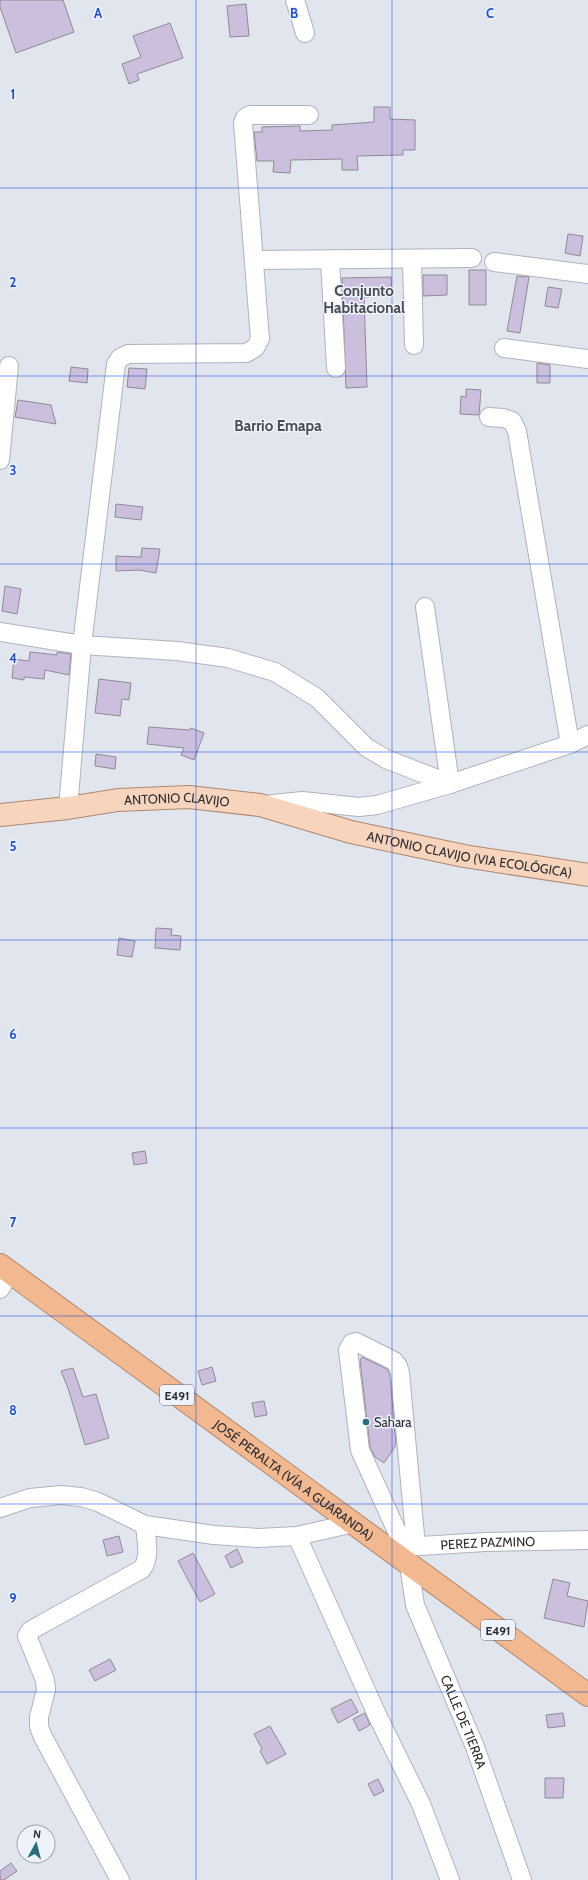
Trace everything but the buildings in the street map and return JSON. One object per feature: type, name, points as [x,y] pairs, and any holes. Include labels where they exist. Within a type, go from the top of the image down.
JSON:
[{"type":"highway","name":"JOSÉ PERALTA (VÍA A GUARANDA)","points":[[3,1276],[354,1523],[404,1551],[588,1695]]},
{"type":"main road","name":"ANTONIO CLAVIJO","points":[[0,815],[68,808],[118,800],[189,797],[260,805],[351,832]]},
{"type":"main road","name":"ANTONIO CLAVIJO (VIA ECOLÓGICA)","points":[[351,832],[464,856],[588,875]]},
{"type":"street","points":[[295,0],[305,33]]},
{"type":"street","points":[[68,808],[82,645],[116,364],[120,358],[128,354],[246,353],[255,348],[260,339],[243,123],[245,118],[250,115],[309,115]]},
{"type":"street","points":[[254,260],[412,260],[472,258]]},
{"type":"street","points":[[330,260],[336,368]]},
{"type":"street","points":[[412,260],[414,345]]},
{"type":"street","points":[[494,262],[588,274]]},
{"type":"street","points":[[504,348],[588,359]]},
{"type":"street","points":[[0,460],[9,366]]},
{"type":"street","points":[[489,417],[503,418],[512,422],[517,431],[570,744]]},
{"type":"street","points":[[425,607],[450,784]]},
{"type":"street","points":[[0,632],[82,645],[177,651],[228,658],[275,672],[317,698],[366,747],[386,759],[450,784]]},
{"type":"street","points":[[260,805],[302,801],[368,807],[450,784],[570,744],[588,735]]},
{"type":"street","points":[[352,1343],[360,1344],[394,1362],[398,1366],[400,1373],[404,1551],[360,1450],[348,1350],[352,1343]]},
{"type":"street","points":[[0,1508],[30,1498],[61,1496],[81,1497],[98,1502],[145,1525],[214,1535],[258,1538],[297,1536],[354,1523]]},
{"type":"street","points":[[120,1880],[42,1737],[39,1727],[46,1690],[45,1680],[27,1636],[30,1632],[42,1624],[142,1569],[146,1563],[148,1555],[145,1525]]},
{"type":"street","points":[[297,1536],[378,1717],[421,1804],[450,1880]]},
{"type":"street","name":"PEREZ PAZMINO","points":[[404,1551],[485,1542],[588,1540]]},
{"type":"street","name":"CALLE DE TIERRA","points":[[404,1551],[415,1605],[475,1747],[522,1880]]},
{"type":"place","name":"Sahara","points":[[366,1422]]},
{"type":"district","name":"Conjunto Habitacional","points":[[364,300]]},
{"type":"district","name":"Barrio Emapa","points":[[278,426]]}]
